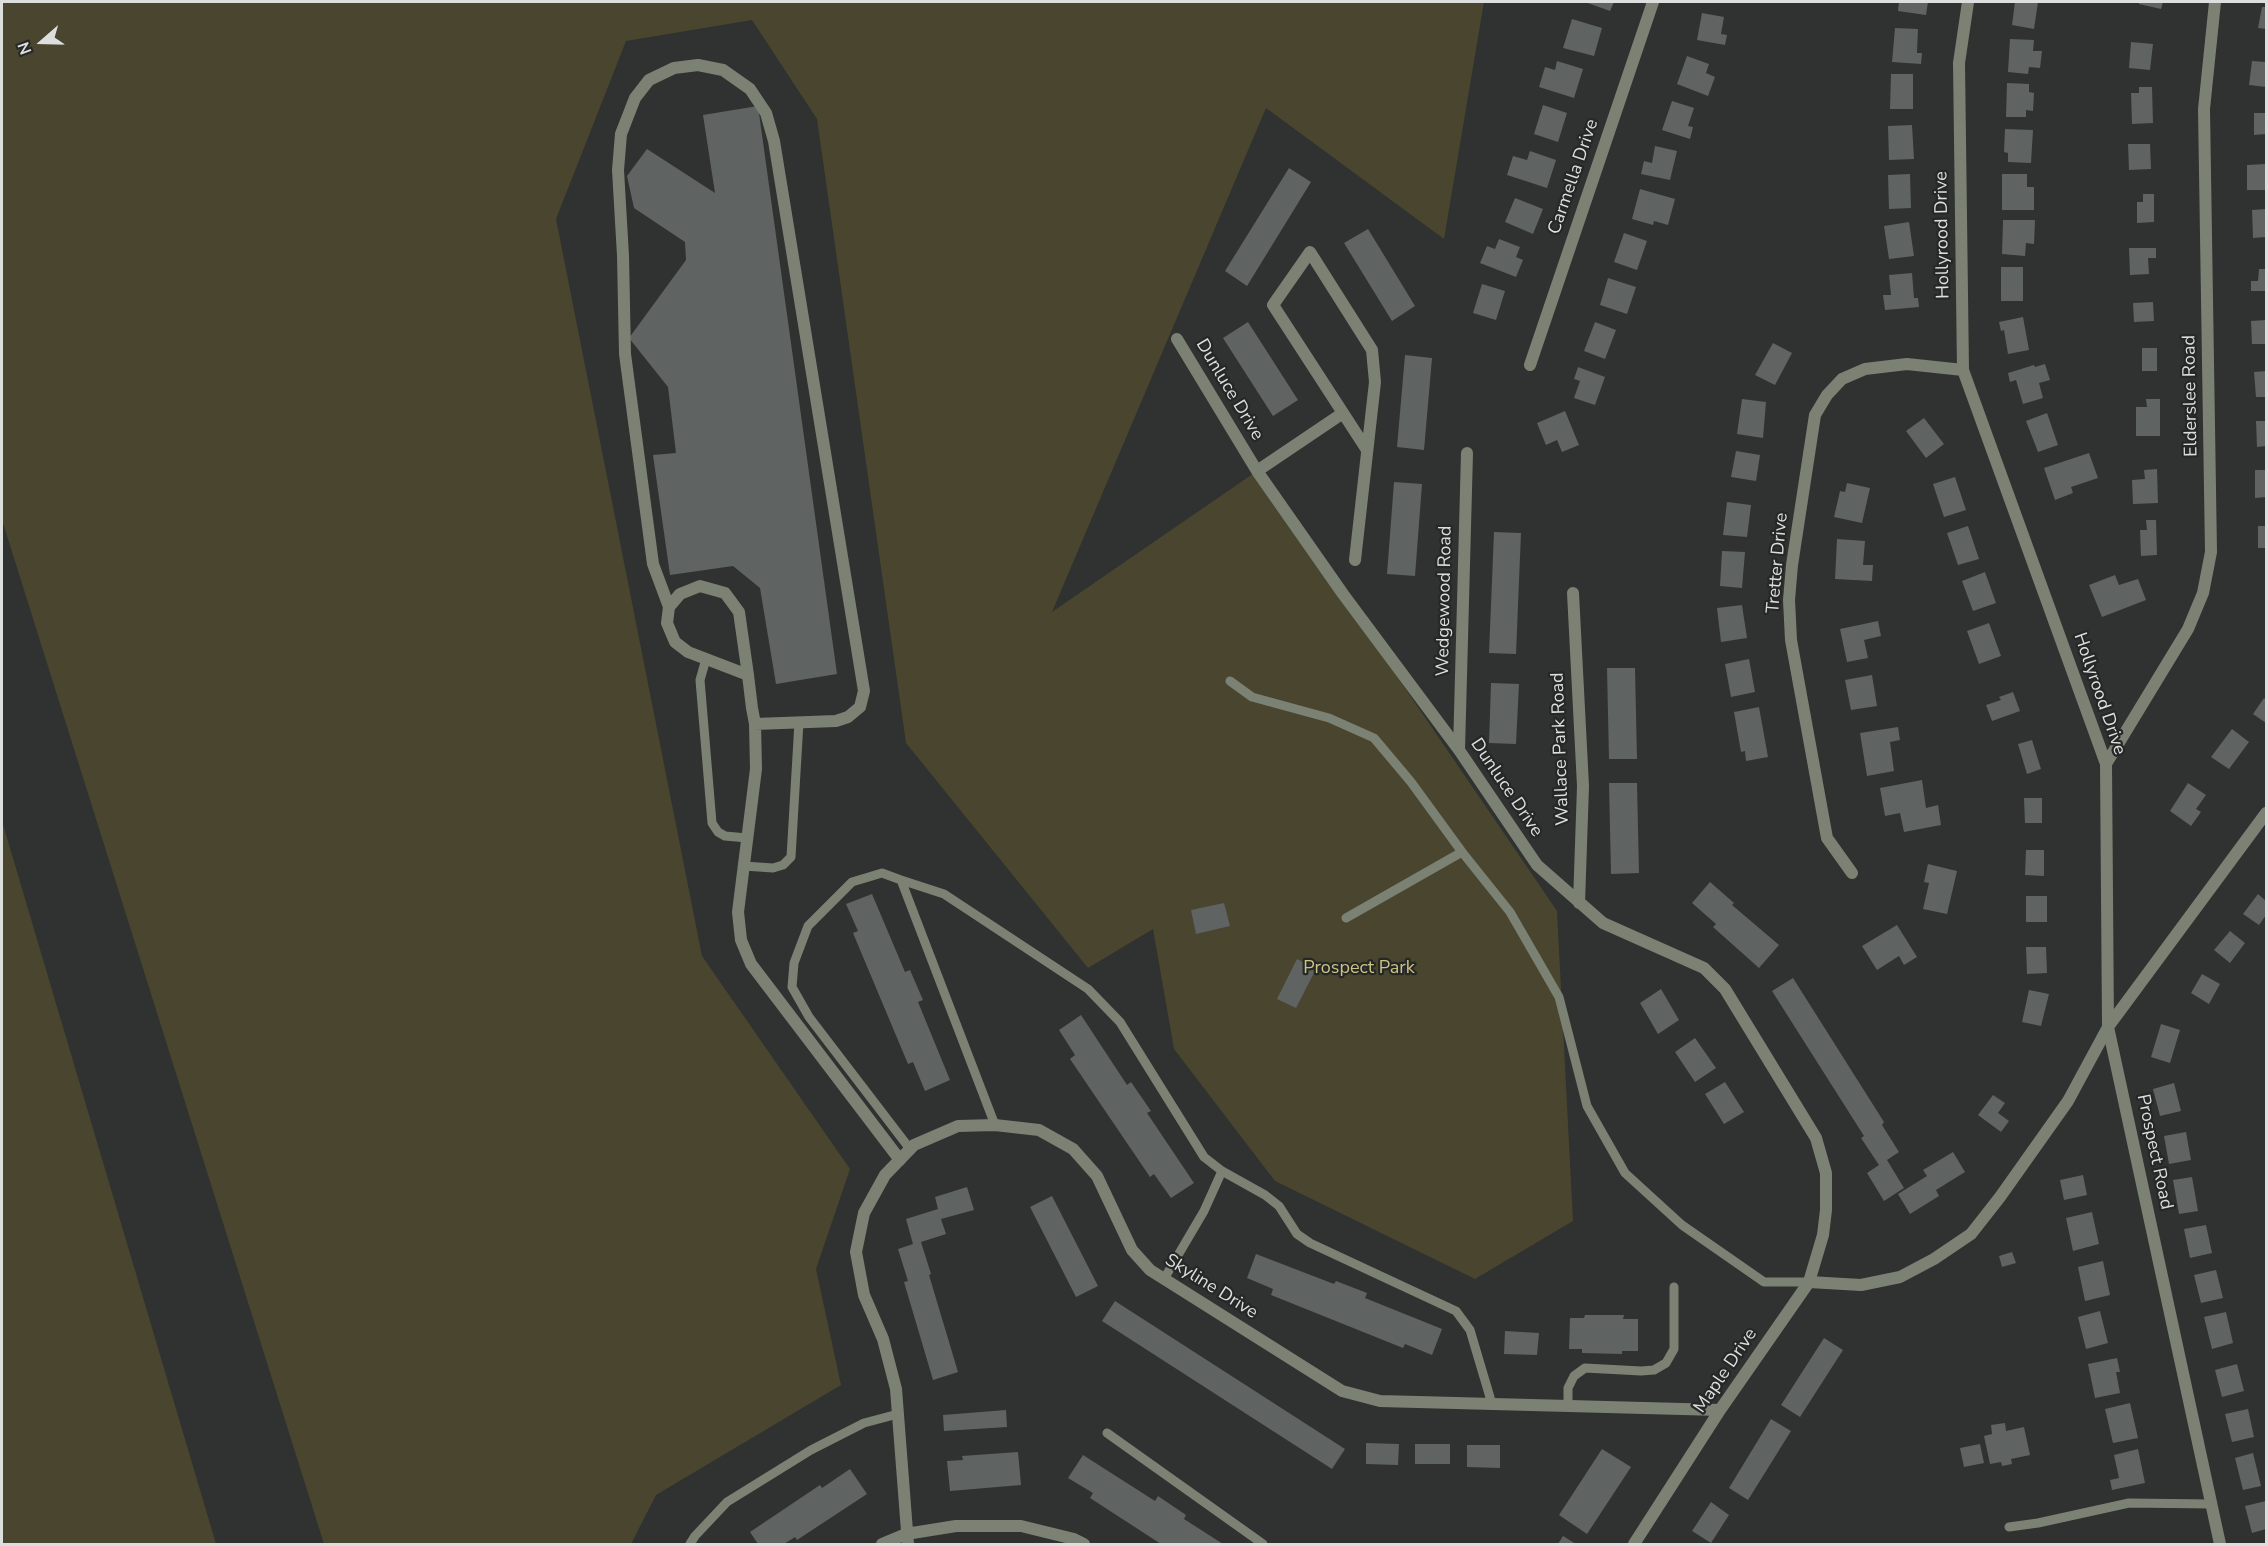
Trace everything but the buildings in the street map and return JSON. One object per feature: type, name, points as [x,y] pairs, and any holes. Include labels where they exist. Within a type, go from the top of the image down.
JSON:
[{"type":"street","name":"Carmella Drive","points":[[1530,365],[1653,2]]},
{"type":"street","name":"Hollyrood Drive","points":[[1809,1282],[1861,1285],[1900,1277],[1934,1259],[1971,1234],[2068,1101],[2108,1027],[2106,764],[1963,370],[1959,63],[1968,2]]},
{"type":"street","name":"Elderslee Road","points":[[2106,764],[2188,629],[2203,593],[2211,552],[2204,109],[2215,2]]},
{"type":"street","points":[[748,675],[688,652],[675,642],[668,623],[669,607],[653,564],[625,354],[618,170],[621,134],[635,98],[649,80],[674,68],[698,65],[723,70],[750,89],[766,113],[774,141],[864,692],[860,707],[848,717],[836,721],[755,724]]},
{"type":"street","points":[[1355,560],[1375,382],[1372,350],[1310,252],[1273,305],[1367,450]]},
{"type":"street","name":"Dunluce Drive","points":[[1178,339],[1257,471],[1343,594],[1459,750],[1537,865],[1604,923],[1704,968],[1725,989],[1816,1138],[1826,1173],[1826,1210]]},
{"type":"street","name":"Tretter Drive","points":[[1852,873],[1827,838],[1791,640],[1789,600],[1792,565],[1815,415],[1827,394],[1842,378],[1865,369],[1907,364],[1963,370]]},
{"type":"street","points":[[1257,471],[1343,413]]},
{"type":"street","name":"Wedgewood Road","points":[[1459,750],[1467,453]]},
{"type":"street","points":[[669,607],[680,594],[700,586],[725,594],[739,612],[755,724],[756,769],[738,912],[741,940],[750,964],[900,1160]]},
{"type":"street","name":"Wallace Park Road","points":[[1573,593],[1583,786],[1580,903]]},
{"type":"street","points":[[2108,1027],[2266,813]]},
{"type":"street","name":"Prospect Road","points":[[2108,1027],[2220,1545]]},
{"type":"street","name":"Skyline Drive","points":[[907,1539],[896,1389],[883,1338],[864,1295],[856,1251],[864,1213],[885,1175],[914,1145],[958,1126],[995,1125],[1039,1130],[1073,1149],[1097,1176],[1132,1250],[1150,1270],[1342,1391],[1380,1401],[1720,1410]]},
{"type":"street","name":"Maple Drive","points":[[1634,1545],[1720,1410],[1809,1282],[1823,1235],[1826,1210]]},
{"type":"street","points":[[882,1545],[956,1526],[1021,1526],[1074,1539],[1084,1545]]},
{"type":"lane","points":[[706,659],[700,680],[712,823],[718,832],[725,836],[747,838]]},
{"type":"lane","points":[[1230,681],[1252,698],[1329,718],[1374,738],[1411,782],[1462,852],[1510,912],[1559,997],[1587,1107],[1625,1173],[1682,1225],[1764,1282],[1809,1282]]},
{"type":"lane","points":[[744,866],[773,867],[783,865],[791,857],[799,722]]},
{"type":"lane","points":[[1346,918],[1462,852]]},
{"type":"lane","points":[[910,1149],[809,1017],[792,987],[794,963],[808,926],[852,882],[882,873],[944,894],[1088,989],[1120,1022],[1204,1157],[1222,1171],[1265,1195],[1279,1206],[1297,1234],[1310,1244],[1456,1311],[1470,1330],[1492,1404]]},
{"type":"lane","points":[[901,880],[995,1125]]},
{"type":"lane","points":[[1164,1279],[1203,1211],[1222,1171]]},
{"type":"lane","points":[[1568,1406],[1568,1388],[1574,1376],[1585,1368],[1641,1371],[1654,1370],[1666,1363],[1674,1349],[1674,1287]]},
{"type":"lane","points":[[690,1545],[695,1536],[719,1510],[736,1496],[811,1450],[864,1423],[898,1414]]},
{"type":"lane","points":[[1107,1433],[1263,1545]]},
{"type":"lane","points":[[2009,1527],[2129,1503],[2211,1504]]},
{"type":"green space","name":"Prospect Park","points":[[2,2],[1484,2],[1444,239],[1266,108],[1052,612],[1257,471],[1557,911],[1573,1221],[1475,1279],[1275,1181],[1174,1049],[1153,929],[1088,968],[906,743],[817,119],[752,20],[626,41],[556,219],[702,956],[850,1169],[816,1269],[841,1385],[656,1495],[631,1544],[324,1544],[2,520]]},
{"type":"green space","points":[[2,821],[216,1544],[2,1544]]}]
